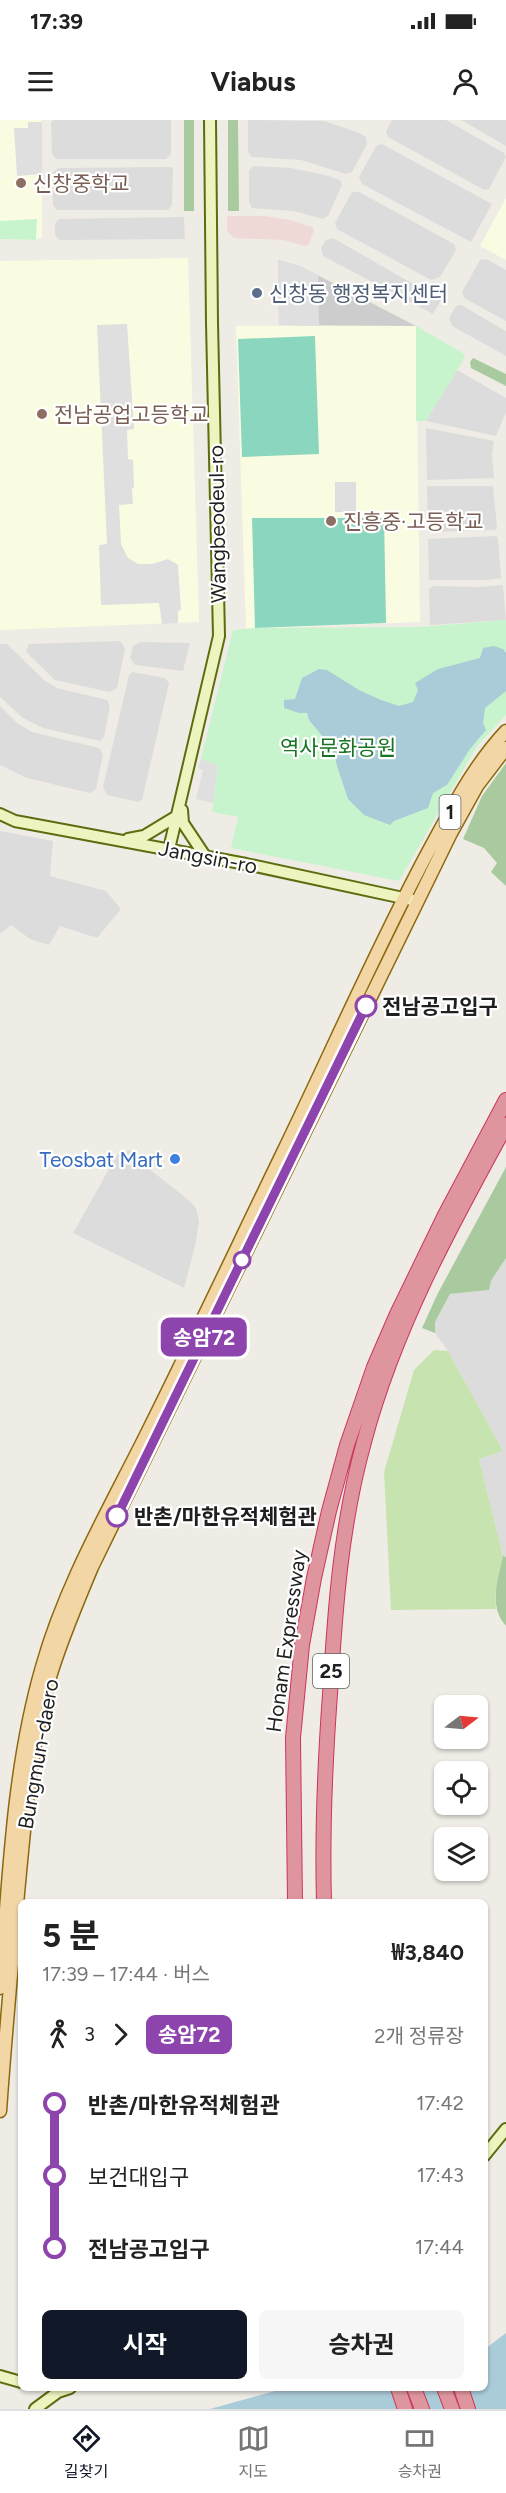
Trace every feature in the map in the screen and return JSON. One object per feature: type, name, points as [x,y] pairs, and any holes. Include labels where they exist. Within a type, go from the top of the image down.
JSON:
[{"type":"highway","name":"Honam Expressway","points":[[295,1899],[293,1737],[302,1645],[329,1511],[348,1445],[445,1215],[506,1100]]},
{"type":"highway","name":"Honam Expressway","points":[[403,1317],[506,1125]]},
{"type":"highway","name":"Honam Expressway","points":[[324,1899],[325,1779],[335,1621],[345,1535],[381,1369]]},
{"type":"highway","points":[[332,1899],[333,1761],[340,1660],[348,1578],[363,1475],[364,1442]]},
{"type":"highway","points":[[288,1899],[285,1859],[286,1805],[293,1737]]},
{"type":"highway","points":[[399,2391],[405,2409]]},
{"type":"highway","points":[[415,2391],[422,2409]]},
{"type":"highway","points":[[445,2391],[452,2409]]},
{"type":"highway","points":[[462,2391],[468,2409]]},
{"type":"main road","name":"Wangbeodeul-ro","points":[[169,849],[219,636],[210,120]]},
{"type":"main road","name":"Bungmun-daero","points":[[0,1988],[21,1765],[31,1712],[55,1626],[80,1563],[174,1377],[314,1089],[403,898],[468,780],[506,731]]},
{"type":"main road","name":"Bungmun-daero","points":[[19,1899],[30,1783],[39,1721],[47,1688],[69,1622],[92,1567],[451,832],[477,786],[506,748]]},
{"type":"main road","points":[[181,801],[183,823],[205,856]]},
{"type":"main road","name":"Jangsin-ro","points":[[0,814],[15,821],[205,856],[417,901]]},
{"type":"main road","points":[[122,841],[144,836],[177,816]]},
{"type":"main road","name":"Bungmun-daero","points":[[0,2111],[18,1914]]},
{"type":"main road","points":[[488,2151],[506,2129]]},
{"type":"main road","points":[[0,2376],[18,2381]]},
{"type":"main road","points":[[35,2409],[60,2391]]},
{"type":"shaded area","name":"신창중학교","points":[[0,120],[41,120],[42,122],[42,237],[36,240],[0,239]]},
{"type":"shaded area","points":[[53,120],[171,120],[171,154],[166,159],[56,159],[52,154],[51,122]]},
{"type":"shaded area","points":[[248,120],[324,121],[357,132],[366,137],[367,144],[352,172],[346,174],[301,160],[252,157],[248,152]]},
{"type":"shaded area","points":[[392,120],[446,120],[504,153],[506,157],[489,189],[484,190],[388,137],[386,131]]},
{"type":"shaded area","points":[[461,120],[506,120],[506,146]]},
{"type":"shaded area","points":[[28,122],[42,122],[42,174],[17,176],[14,128],[28,128]]},
{"type":"shaded area","points":[[382,144],[492,204],[471,242],[362,184],[359,177],[376,146]]},
{"type":"shaded area","points":[[253,166],[291,168],[325,175],[340,180],[342,185],[328,216],[322,219],[294,211],[252,208],[249,202],[249,171]]},
{"type":"shaded area","points":[[171,167],[173,169],[172,205],[168,210],[57,210],[53,205],[52,173],[58,168]]},
{"type":"shaded area","points":[[352,192],[359,192],[454,244],[456,250],[440,277],[431,280],[337,229],[335,223]]},
{"type":"shaded area","points":[[506,198],[506,260],[480,246]]},
{"type":"shaded area","points":[[227,216],[264,216],[290,220],[312,227],[314,230],[309,244],[304,246],[284,240],[234,238],[227,231]]},
{"type":"shaded area","points":[[184,217],[185,239],[59,240],[55,235],[55,224],[59,219]]},
{"type":"shaded area","points":[[333,238],[441,300],[433,314],[323,256],[321,248],[326,240]]},
{"type":"shaded area","points":[[188,258],[199,622],[0,630],[0,261]]},
{"type":"shaded area","points":[[486,259],[506,270],[506,321],[464,298],[462,292],[480,260]]},
{"type":"shaded area","points":[[278,260],[300,266],[416,326],[279,325]]},
{"type":"shaded area","points":[[278,260],[300,266],[318,275],[319,326],[279,325]]},
{"type":"shaded area","points":[[461,305],[506,331],[506,356],[452,326],[449,318],[456,306]]},
{"type":"shaded area","points":[[127,324],[134,429],[127,430],[128,459],[133,460],[134,488],[132,488],[133,504],[119,505],[121,544],[128,558],[138,564],[152,564],[168,559],[178,565],[181,610],[178,611],[178,623],[162,624],[159,603],[101,605],[99,545],[107,544],[97,325]]},
{"type":"shaded area","name":"진흥중·고등학교","points":[[236,326],[416,326],[420,622],[246,629]]},
{"type":"shaded area","points":[[457,370],[506,398],[506,412],[496,436],[426,421]]},
{"type":"shaded area","points":[[426,428],[494,441],[492,455],[494,478],[427,480]]},
{"type":"shaded area","points":[[335,482],[356,482],[356,512],[335,512]]},
{"type":"shaded area","points":[[427,486],[493,486],[497,527],[495,530],[428,532]]},
{"type":"shaded area","points":[[496,536],[501,578],[429,580],[428,539]]},
{"type":"shaded area","points":[[503,585],[506,620],[430,625],[429,589],[433,586]]},
{"type":"shaded area","points":[[120,641],[125,648],[117,688],[110,692],[55,680],[26,652],[29,644]]},
{"type":"shaded area","points":[[140,642],[190,643],[183,671],[135,665],[130,658],[133,646]]},
{"type":"shaded area","points":[[0,644],[7,644],[44,680],[57,688],[107,700],[110,706],[104,737],[100,741],[43,728],[23,718],[0,697]]},
{"type":"shaded area","points":[[132,672],[165,678],[169,683],[142,800],[138,802],[107,795],[103,787],[129,675]]},
{"type":"shaded area","points":[[0,706],[17,723],[32,732],[99,748],[103,754],[96,789],[90,793],[27,778],[0,765]]},
{"type":"shaded area","points":[[201,759],[218,766],[213,803],[196,799],[203,770],[198,768]]},
{"type":"shaded area","points":[[0,831],[53,841],[50,876],[106,891],[121,909],[97,938],[60,926],[49,945],[30,939],[11,925],[0,934]]},
{"type":"shaded area","points":[[130,1150],[143,1164],[196,1208],[199,1221],[196,1242],[184,1288],[73,1233],[117,1155]]},
{"type":"shaded area","points":[[506,1258],[506,1557],[503,1556],[479,1459],[503,1451],[448,1351],[435,1333],[435,1322],[450,1294],[489,1290],[491,1281]]},
{"type":"green space","points":[[184,120],[194,120],[194,211],[184,211]]},
{"type":"green space","points":[[228,120],[238,120],[239,211],[228,211]]},
{"type":"green space","points":[[37,219],[36,240],[0,239],[0,221]]},
{"type":"green space","points":[[416,326],[463,353],[465,357],[426,421],[416,421]]},
{"type":"green space","points":[[315,336],[319,454],[242,457],[238,339]]},
{"type":"green space","points":[[473,358],[506,374],[506,386],[471,368],[470,362]]},
{"type":"green space","points":[[252,518],[384,518],[386,623],[255,628]]},
{"type":"green space","name":"역사문화공원","points":[[506,620],[506,715],[477,746],[399,881],[231,848],[238,817],[212,812],[218,766],[201,759],[233,630],[419,627]]},
{"type":"green space","points":[[506,763],[506,886],[491,872],[497,863],[484,848],[463,839],[482,796]]},
{"type":"green space","points":[[506,1167],[506,1258],[491,1281],[489,1290],[450,1294],[435,1322],[435,1333],[422,1328],[438,1293]]},
{"type":"green space","points":[[434,1350],[448,1351],[503,1451],[479,1459],[503,1556],[495,1595],[496,1609],[391,1610],[384,1472],[414,1370]]},
{"type":"green space","points":[[503,1556],[506,1557],[506,1626],[500,1618],[496,1601]]},
{"type":"water","points":[[494,646],[503,649],[506,653],[506,691],[485,708],[483,723],[486,730],[470,749],[447,785],[433,793],[428,808],[394,821],[390,825],[364,815],[348,799],[333,749],[309,720],[307,713],[284,708],[284,700],[295,699],[302,678],[319,669],[327,670],[359,690],[381,700],[399,706],[413,702],[418,690],[415,683],[438,669],[480,658],[483,648]]},
{"type":"water","points":[[506,2333],[506,2409],[210,2409],[275,2391],[488,2391],[488,2347]]},
{"type":"bus line","name":"송암72","points":[[117,1516],[366,1006]]},
{"type":"place","name":"신창중학교","points":[[21,183]]},
{"type":"place","name":"신창동 행정복지센터","points":[[257,293]]},
{"type":"place","name":"전남공업고등학교","points":[[42,414]]},
{"type":"place","name":"진흥중·고등학교","points":[[331,521]]},
{"type":"place","name":"전남공고입구","points":[[366,1006]]},
{"type":"place","name":"Teosbat Mart","points":[[175,1159]]},
{"type":"place","name":"반촌/마한유적체험관","points":[[117,1516]]}]
